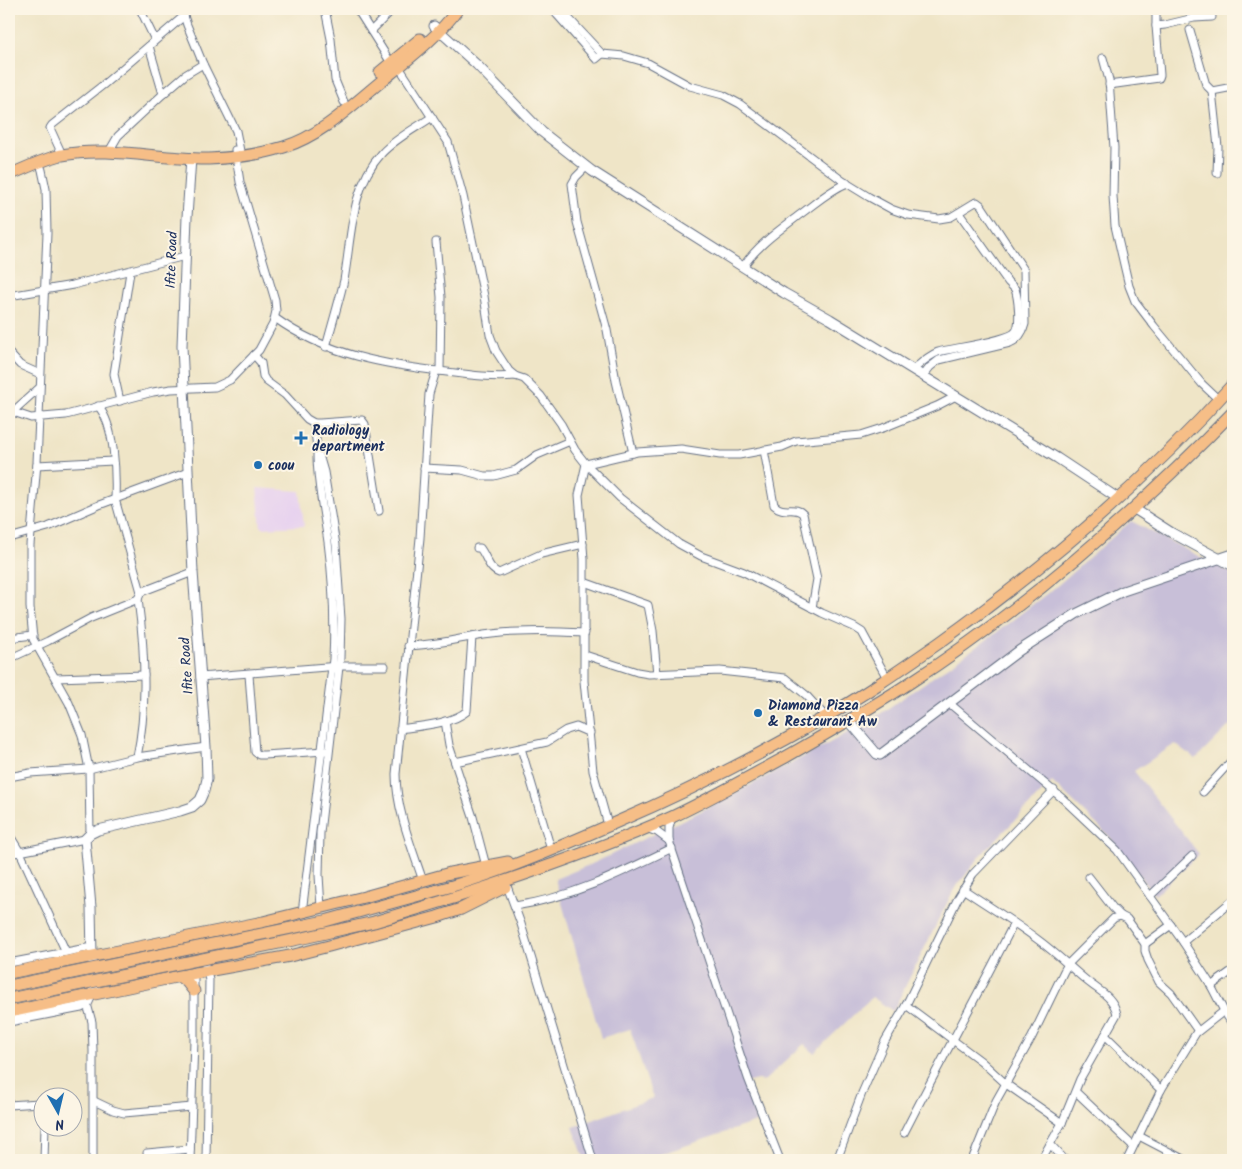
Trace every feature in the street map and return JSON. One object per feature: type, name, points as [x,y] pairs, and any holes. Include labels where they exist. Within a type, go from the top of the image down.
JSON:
[{"type":"main road","points":[[437,29],[448,9]]},
{"type":"main road","points":[[9,169],[60,150],[84,147],[192,153],[238,153],[284,147],[316,132],[458,9]]},
{"type":"main road","points":[[9,175],[39,162],[86,152],[209,159],[280,142],[293,138],[310,128],[395,65]]},
{"type":"main road","points":[[9,986],[325,921],[480,878],[608,826],[724,773],[826,717],[887,678],[960,628],[1045,564],[1167,455],[1233,384]]},
{"type":"main road","points":[[9,999],[308,938],[374,922],[534,872],[672,817],[737,784],[849,721],[909,684],[998,620],[1057,574],[1133,508],[1233,412]]},
{"type":"main road","points":[[9,973],[92,952],[192,935],[302,913],[450,873],[530,858]]},
{"type":"main road","points":[[9,1012],[194,973],[290,956],[382,933],[461,909],[534,872]]},
{"type":"main road","points":[[179,976],[194,991]]},
{"type":"street","points":[[140,9],[152,43],[162,94]]},
{"type":"street","points":[[325,9],[332,39],[335,80],[344,102]]},
{"type":"street","points":[[356,9],[448,142],[454,157],[484,296],[490,335],[496,351],[515,376]]},
{"type":"street","points":[[371,31],[392,9]]},
{"type":"street","points":[[552,9],[599,57],[624,56],[648,63],[690,86],[723,95],[740,104],[847,183],[876,201],[908,215],[939,218],[951,217],[977,202],[981,205],[1024,270],[1025,324],[1023,331],[1017,340],[1010,343],[939,360],[930,367],[924,376]]},
{"type":"street","points":[[560,9],[599,57]]},
{"type":"street","points":[[1109,85],[1159,78],[1156,9]]},
{"type":"street","points":[[11,413],[39,419],[66,416],[153,392],[215,387],[230,380],[254,355],[270,333],[275,318],[274,294],[240,182],[236,130],[203,64],[185,12],[152,43],[52,125],[50,128],[60,150]]},
{"type":"street","points":[[1156,26],[1194,18],[1212,17]]},
{"type":"street","points":[[437,29],[477,66],[542,132],[586,167],[648,209],[1058,458],[1119,499]]},
{"type":"street","points":[[1190,30],[1206,85],[1212,91],[1218,147],[1217,173]]},
{"type":"street","points":[[1103,58],[1109,85],[1114,148],[1113,196],[1115,226],[1129,286],[1135,301],[1154,326],[1202,384],[1219,400]]},
{"type":"street","points":[[111,148],[118,136],[162,94],[203,64]]},
{"type":"street","points":[[1212,91],[1233,87]]},
{"type":"street","points":[[326,347],[344,280],[358,195],[366,176],[382,153],[396,141],[432,117]]},
{"type":"street","name":"Ifite Road","points":[[87,836],[192,807],[200,800],[206,779],[206,747],[193,572],[182,346],[191,158]]},
{"type":"street","points":[[39,162],[46,189],[47,233],[37,465],[31,533],[30,607],[36,647],[56,678],[80,726],[89,769],[87,836],[92,952],[93,1160]]},
{"type":"street","points":[[586,167],[572,184],[577,222],[607,330],[616,381],[633,453]]},
{"type":"street","points":[[835,188],[838,176]]},
{"type":"street","points":[[742,267],[758,248],[835,188],[847,183]]},
{"type":"street","points":[[913,370],[927,357],[938,352],[1001,339],[1016,332],[1018,323],[1015,289],[959,213]]},
{"type":"street","points":[[423,881],[406,829],[396,785],[420,538],[429,394],[438,371],[441,297],[436,242]]},
{"type":"street","points":[[9,296],[43,291],[130,272],[185,256]]},
{"type":"street","points":[[120,401],[114,374],[130,272]]},
{"type":"street","points":[[275,318],[310,340],[326,347],[373,360],[438,371],[499,378],[515,376],[524,379],[541,396],[586,464],[620,498],[679,544],[701,556],[744,572],[862,632],[887,678]]},
{"type":"street","points":[[254,355],[260,362],[266,381],[285,395],[307,419],[314,423],[362,420],[365,424],[379,511]]},
{"type":"street","points":[[10,359],[40,374]]},
{"type":"street","points":[[11,413],[39,388]]},
{"type":"street","points":[[586,464],[633,453],[681,449],[720,455],[739,455],[782,447],[796,442],[868,433],[919,414],[956,396]]},
{"type":"street","points":[[98,406],[104,415],[110,436],[115,499],[139,595],[144,675],[142,727],[137,757]]},
{"type":"street","points":[[302,913],[341,619],[336,545],[314,423]]},
{"type":"street","points":[[424,468],[462,470],[484,476],[500,475],[516,470],[537,455],[570,441]]},
{"type":"street","points":[[764,450],[774,505],[781,510],[798,510],[803,514],[817,579],[812,608]]},
{"type":"street","points":[[37,465],[113,461]]},
{"type":"street","points":[[586,464],[579,495],[583,544],[584,682],[593,771],[608,826]]},
{"type":"street","points":[[9,538],[31,533],[188,472]]},
{"type":"street","points":[[1133,508],[1172,533],[1233,566]]},
{"type":"street","points":[[476,548],[480,548],[490,568],[499,573],[541,554],[583,544]]},
{"type":"street","points":[[849,721],[876,754],[880,755],[1051,629],[1102,600],[1147,582],[1233,554]]},
{"type":"street","points":[[9,659],[139,595],[193,572]]},
{"type":"street","points":[[584,582],[648,605],[653,630],[657,674]]},
{"type":"street","points":[[408,646],[426,646],[472,637],[523,631],[584,632]]},
{"type":"street","points":[[9,638],[33,635]]},
{"type":"street","points":[[400,729],[445,721],[462,715],[467,711],[472,637]]},
{"type":"street","points":[[585,655],[637,672],[650,674],[720,671],[785,678],[806,695],[826,717]]},
{"type":"street","points":[[200,677],[335,667],[385,666]]},
{"type":"street","points":[[249,674],[255,752],[259,755],[264,755],[325,751]]},
{"type":"street","points":[[56,678],[144,675]]},
{"type":"street","points":[[949,703],[1054,790],[1117,850],[1183,942],[1233,1025]]},
{"type":"street","points":[[445,721],[449,746],[473,818],[486,866]]},
{"type":"street","points":[[455,762],[547,742],[566,730],[576,727],[590,734]]},
{"type":"street","points":[[9,777],[30,773],[89,769],[137,757],[206,747]]},
{"type":"street","points":[[521,748],[551,850]]},
{"type":"street","points":[[321,908],[319,868],[325,751]]},
{"type":"street","points":[[1203,792],[1233,759]]},
{"type":"street","points":[[837,1160],[862,1093],[885,1041],[906,1005],[963,889],[979,867],[1054,790]]},
{"type":"street","points":[[672,817],[669,828],[670,844],[748,1078],[780,1160]]},
{"type":"street","points":[[645,828],[657,832],[670,844]]},
{"type":"street","points":[[9,834],[20,852],[66,952]]},
{"type":"street","points":[[9,854],[87,836]]},
{"type":"street","points":[[514,906],[554,898],[589,886],[670,844]]},
{"type":"street","points":[[1150,896],[1192,856]]},
{"type":"street","points":[[307,867],[319,868]]},
{"type":"street","points":[[1089,876],[1113,908],[1127,919],[1146,944]]},
{"type":"street","points":[[507,886],[537,974],[592,1160]]},
{"type":"street","points":[[304,887],[319,888]]},
{"type":"street","points":[[963,889],[1014,923],[1068,964],[1111,999],[1115,1007],[1116,1014],[1080,1079],[1062,1123],[1041,1160]]},
{"type":"street","points":[[1183,942],[1233,900]]},
{"type":"street","points":[[972,1160],[996,1100],[1068,964],[1114,918],[1121,916]]},
{"type":"street","points":[[904,1133],[1014,923]]},
{"type":"street","points":[[1171,925],[1146,944],[1145,951],[1159,982],[1171,993],[1198,1031]]},
{"type":"street","points":[[192,935],[208,971],[206,1160]]},
{"type":"street","points":[[190,1160],[194,991],[192,935]]},
{"type":"street","points":[[9,963],[66,952],[92,952]]},
{"type":"street","points":[[1211,986],[1233,970]]},
{"type":"street","points":[[9,1021],[71,1009],[92,995]]},
{"type":"street","points":[[906,1005],[981,1061],[1006,1084],[1062,1123]]},
{"type":"street","points":[[1128,1160],[1160,1090],[1198,1031],[1224,1011]]},
{"type":"street","points":[[1105,1035],[1160,1090]]},
{"type":"street","points":[[1076,1092],[1133,1146]]},
{"type":"street","points":[[94,1100],[113,1110],[124,1112],[192,1107]]},
{"type":"street","points":[[9,1105],[32,1103]]},
{"type":"street","points":[[44,1160],[45,1136]]},
{"type":"street","points":[[1139,1136],[1185,1160]]},
{"type":"street","points":[[1050,1144],[1065,1160]]},
{"type":"street","points":[[146,1153],[190,1149]]},
{"type":"shaded area","points":[[257,488],[300,491],[304,526],[261,528]]},
{"type":"shaded area","points":[[1131,521],[1233,574],[1233,731],[1229,726],[1196,759],[1175,744],[1134,771],[1199,854],[1155,895],[1109,836],[1052,782],[982,854],[953,891],[893,1011],[872,997],[814,1053],[804,1044],[764,1081],[757,1080],[745,1083],[756,1122],[643,1160],[585,1160],[573,1127],[653,1098],[630,1029],[601,1038],[555,879],[594,863],[705,809],[880,714],[992,636],[1058,585]]},
{"type":"place","name":"Radiology department","points":[[301,438]]},
{"type":"place","name":"coou","points":[[258,465]]},
{"type":"place","name":"Diamond Pizza & Restaurant Aw","points":[[758,713]]}]
